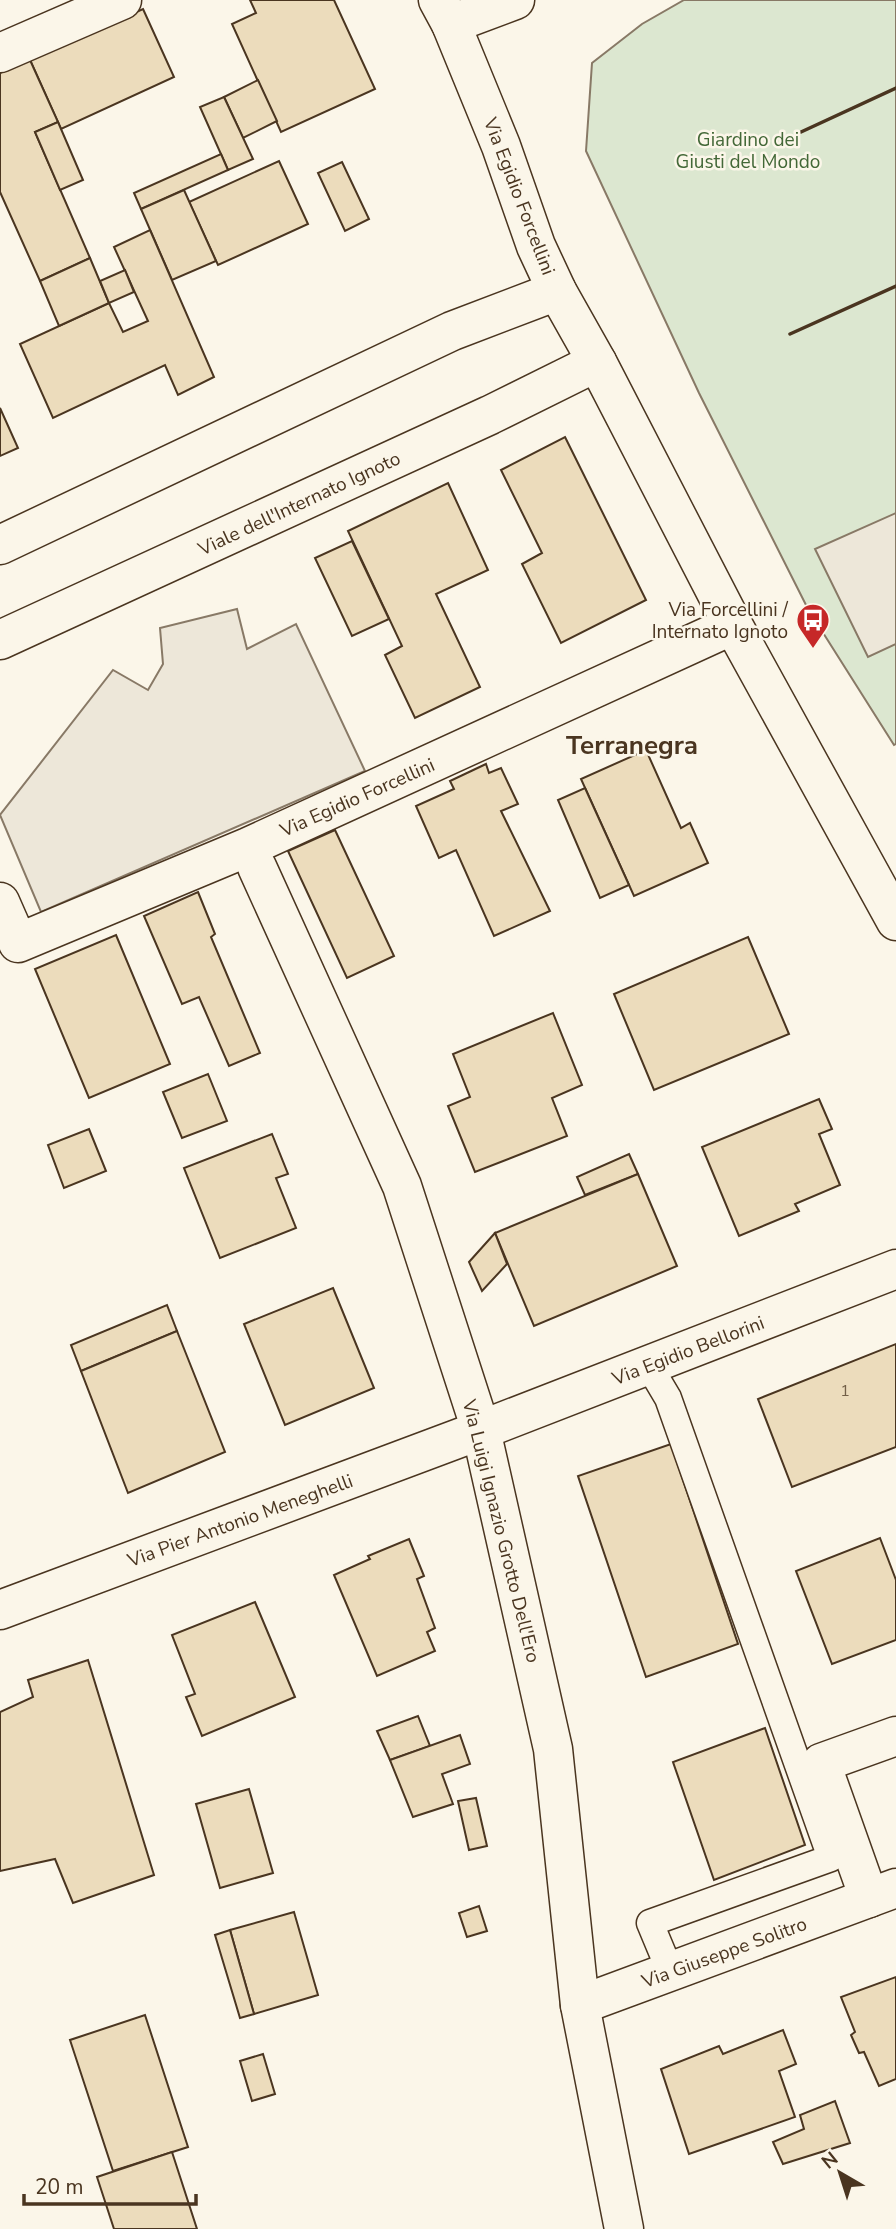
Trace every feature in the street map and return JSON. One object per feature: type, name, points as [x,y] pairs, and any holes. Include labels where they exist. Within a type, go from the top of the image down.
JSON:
[{"type":"street","points":[[0,53],[122,0]]},
{"type":"street","points":[[444,12],[515,0]]},
{"type":"street","name":"Via Egidio Forcellini","points":[[444,12],[501,146],[536,246],[557,290],[733,625],[896,921]]},
{"type":"street","points":[[0,545],[452,331],[557,290]]},
{"type":"street","name":"Viale dell'Internato Ignoto","points":[[0,640],[500,410],[597,362]]},
{"type":"street","name":"Via Egidio Forcellini","points":[[0,902],[18,943],[248,847],[733,625]]},
{"type":"street","name":"Via Luigi Ignazio Grotto Dell'Ero","points":[[257,867],[402,1186],[481,1430],[553,1749],[580,2005],[624,2229]]},
{"type":"street","name":"Via Egidio Bellorini","points":[[481,1430],[896,1269]]},
{"type":"street","name":"Via Pier Antonio Meneghelli","points":[[0,1610],[481,1430]]},
{"type":"street","name":"Via Giuseppe Solitro","points":[[580,2005],[882,1893],[821,1763],[896,1736]]},
{"type":"lane","points":[[649,1366],[668,1398],[831,1858],[650,1923],[670,1971]]},
{"type":"green space","name":"Giardino dei Giusti del Mondo","points":[[684,0],[896,0],[894,745],[808,609],[699,393],[586,151],[592,63],[642,24]]},
{"type":"shaded area","points":[[896,513],[896,644],[868,657],[815,549]]},
{"type":"shaded area","points":[[237,609],[247,649],[296,624],[365,771],[41,912],[0,815],[113,670],[148,690],[163,664],[160,628]]},
{"type":"building","points":[[250,0],[334,0],[375,89],[281,132],[232,24],[256,13]]},
{"type":"building","points":[[143,9],[174,77],[61,129],[30,60]]},
{"type":"building","points":[[30,60],[58,122],[35,132],[90,258],[40,281],[0,192],[0,73]]},
{"type":"building","points":[[258,80],[277,121],[243,138],[224,97]]},
{"type":"building","points":[[224,97],[253,159],[228,170],[200,107]]},
{"type":"building","points":[[58,122],[83,180],[60,190],[35,132]]},
{"type":"building","points":[[221,154],[228,170],[141,209],[134,193]]},
{"type":"building","points":[[279,161],[308,224],[218,265],[189,202]]},
{"type":"building","points":[[342,162],[369,219],[345,231],[318,173]]},
{"type":"building","points":[[184,190],[216,261],[172,280],[141,209]]},
{"type":"building","points":[[150,230],[214,377],[178,395],[165,365],[53,418],[20,344],[109,303],[123,332],[148,321],[114,247]]},
{"type":"building","points":[[90,258],[109,303],[59,326],[40,281]]},
{"type":"building","points":[[125,270],[134,292],[109,303],[100,281]]},
{"type":"building","points":[[0,408],[18,448],[0,456]]},
{"type":"building","points":[[565,437],[646,600],[561,643],[522,564],[542,553],[501,470]]},
{"type":"building","points":[[448,483],[488,570],[436,594],[480,687],[415,718],[385,655],[402,646],[348,531]]},
{"type":"building","points":[[352,541],[389,619],[352,636],[315,558]]},
{"type":"building","points":[[646,750],[681,828],[690,823],[708,863],[634,896],[581,779]]},
{"type":"building","points":[[486,764],[489,773],[501,768],[518,804],[501,811],[550,911],[494,936],[456,850],[439,858],[416,806],[454,789],[450,781]]},
{"type":"building","points":[[585,788],[629,885],[600,898],[558,800]]},
{"type":"building","points":[[335,830],[394,956],[347,978],[288,851]]},
{"type":"building","points":[[198,892],[215,934],[211,937],[260,1053],[229,1066],[199,997],[182,1004],[144,916]]},
{"type":"building","points":[[116,935],[170,1064],[89,1098],[35,969]]},
{"type":"building","points":[[748,937],[789,1034],[654,1090],[614,994]]},
{"type":"building","points":[[553,1013],[582,1085],[552,1098],[567,1136],[475,1172],[448,1106],[470,1097],[453,1054]]},
{"type":"building","points":[[208,1074],[227,1121],[182,1138],[163,1092]]},
{"type":"building","points":[[819,1099],[832,1129],[819,1134],[840,1185],[795,1204],[799,1211],[739,1236],[702,1147]]},
{"type":"building","points":[[89,1129],[106,1171],[64,1188],[48,1145]]},
{"type":"building","points":[[272,1134],[288,1174],[276,1178],[296,1228],[220,1258],[184,1168]]},
{"type":"building","points":[[629,1154],[638,1174],[585,1195],[577,1177]]},
{"type":"building","points":[[638,1174],[677,1266],[534,1326],[495,1233]]},
{"type":"building","points":[[495,1233],[507,1264],[482,1291],[469,1262]]},
{"type":"building","points":[[333,1288],[374,1388],[285,1425],[244,1324]]},
{"type":"building","points":[[167,1305],[177,1331],[81,1371],[71,1345]]},
{"type":"building","points":[[177,1331],[225,1452],[128,1493],[81,1371]]},
{"type":"building","points":[[896,1344],[896,1447],[792,1487],[758,1399]]},
{"type":"building","points":[[671,1444],[738,1644],[646,1677],[578,1476]]},
{"type":"building","points":[[880,1538],[896,1580],[896,1640],[832,1664],[796,1571]]},
{"type":"building","points":[[409,1539],[424,1576],[417,1579],[435,1628],[427,1632],[435,1651],[377,1676],[334,1575],[370,1559],[368,1556]]},
{"type":"building","points":[[255,1602],[295,1697],[202,1736],[186,1697],[195,1694],[172,1635]]},
{"type":"building","points":[[88,1660],[154,1875],[73,1903],[55,1859],[0,1871],[0,1712],[33,1697],[28,1680]]},
{"type":"building","points":[[418,1716],[430,1746],[390,1760],[377,1731]]},
{"type":"building","points":[[765,1728],[805,1845],[714,1880],[673,1762]]},
{"type":"building","points":[[460,1735],[470,1764],[442,1774],[453,1804],[413,1817],[390,1760]]},
{"type":"building","points":[[249,1789],[273,1873],[220,1888],[196,1804]]},
{"type":"building","points":[[476,1798],[487,1846],[469,1850],[458,1801]]},
{"type":"building","points":[[479,1906],[487,1931],[467,1937],[459,1913]]},
{"type":"building","points":[[294,1912],[318,1995],[254,2014],[230,1930]]},
{"type":"building","points":[[230,1930],[254,2014],[240,2018],[215,1935]]},
{"type":"building","points":[[896,1977],[896,2079],[879,2086],[864,2052],[859,2053],[851,2035],[855,2032],[841,1997]]},
{"type":"building","points":[[145,2015],[188,2147],[113,2171],[70,2040]]},
{"type":"building","points":[[783,2030],[796,2064],[779,2071],[795,2117],[689,2154],[661,2069],[719,2046],[723,2054]]},
{"type":"building","points":[[263,2054],[275,2094],[252,2101],[240,2061]]},
{"type":"building","points":[[835,2101],[850,2143],[783,2164],[773,2142],[804,2129],[800,2115]]},
{"type":"building","points":[[172,2152],[197,2229],[114,2229],[97,2177]]},
{"type":"wall","points":[[801,132],[896,88]]},
{"type":"wall","points":[[790,334],[896,286]]},
{"type":"place","name":"Via Forcellini / Internato Ignoto","points":[[813,650]]},
{"type":"district","name":"Terranegra","points":[[632,745]]}]
